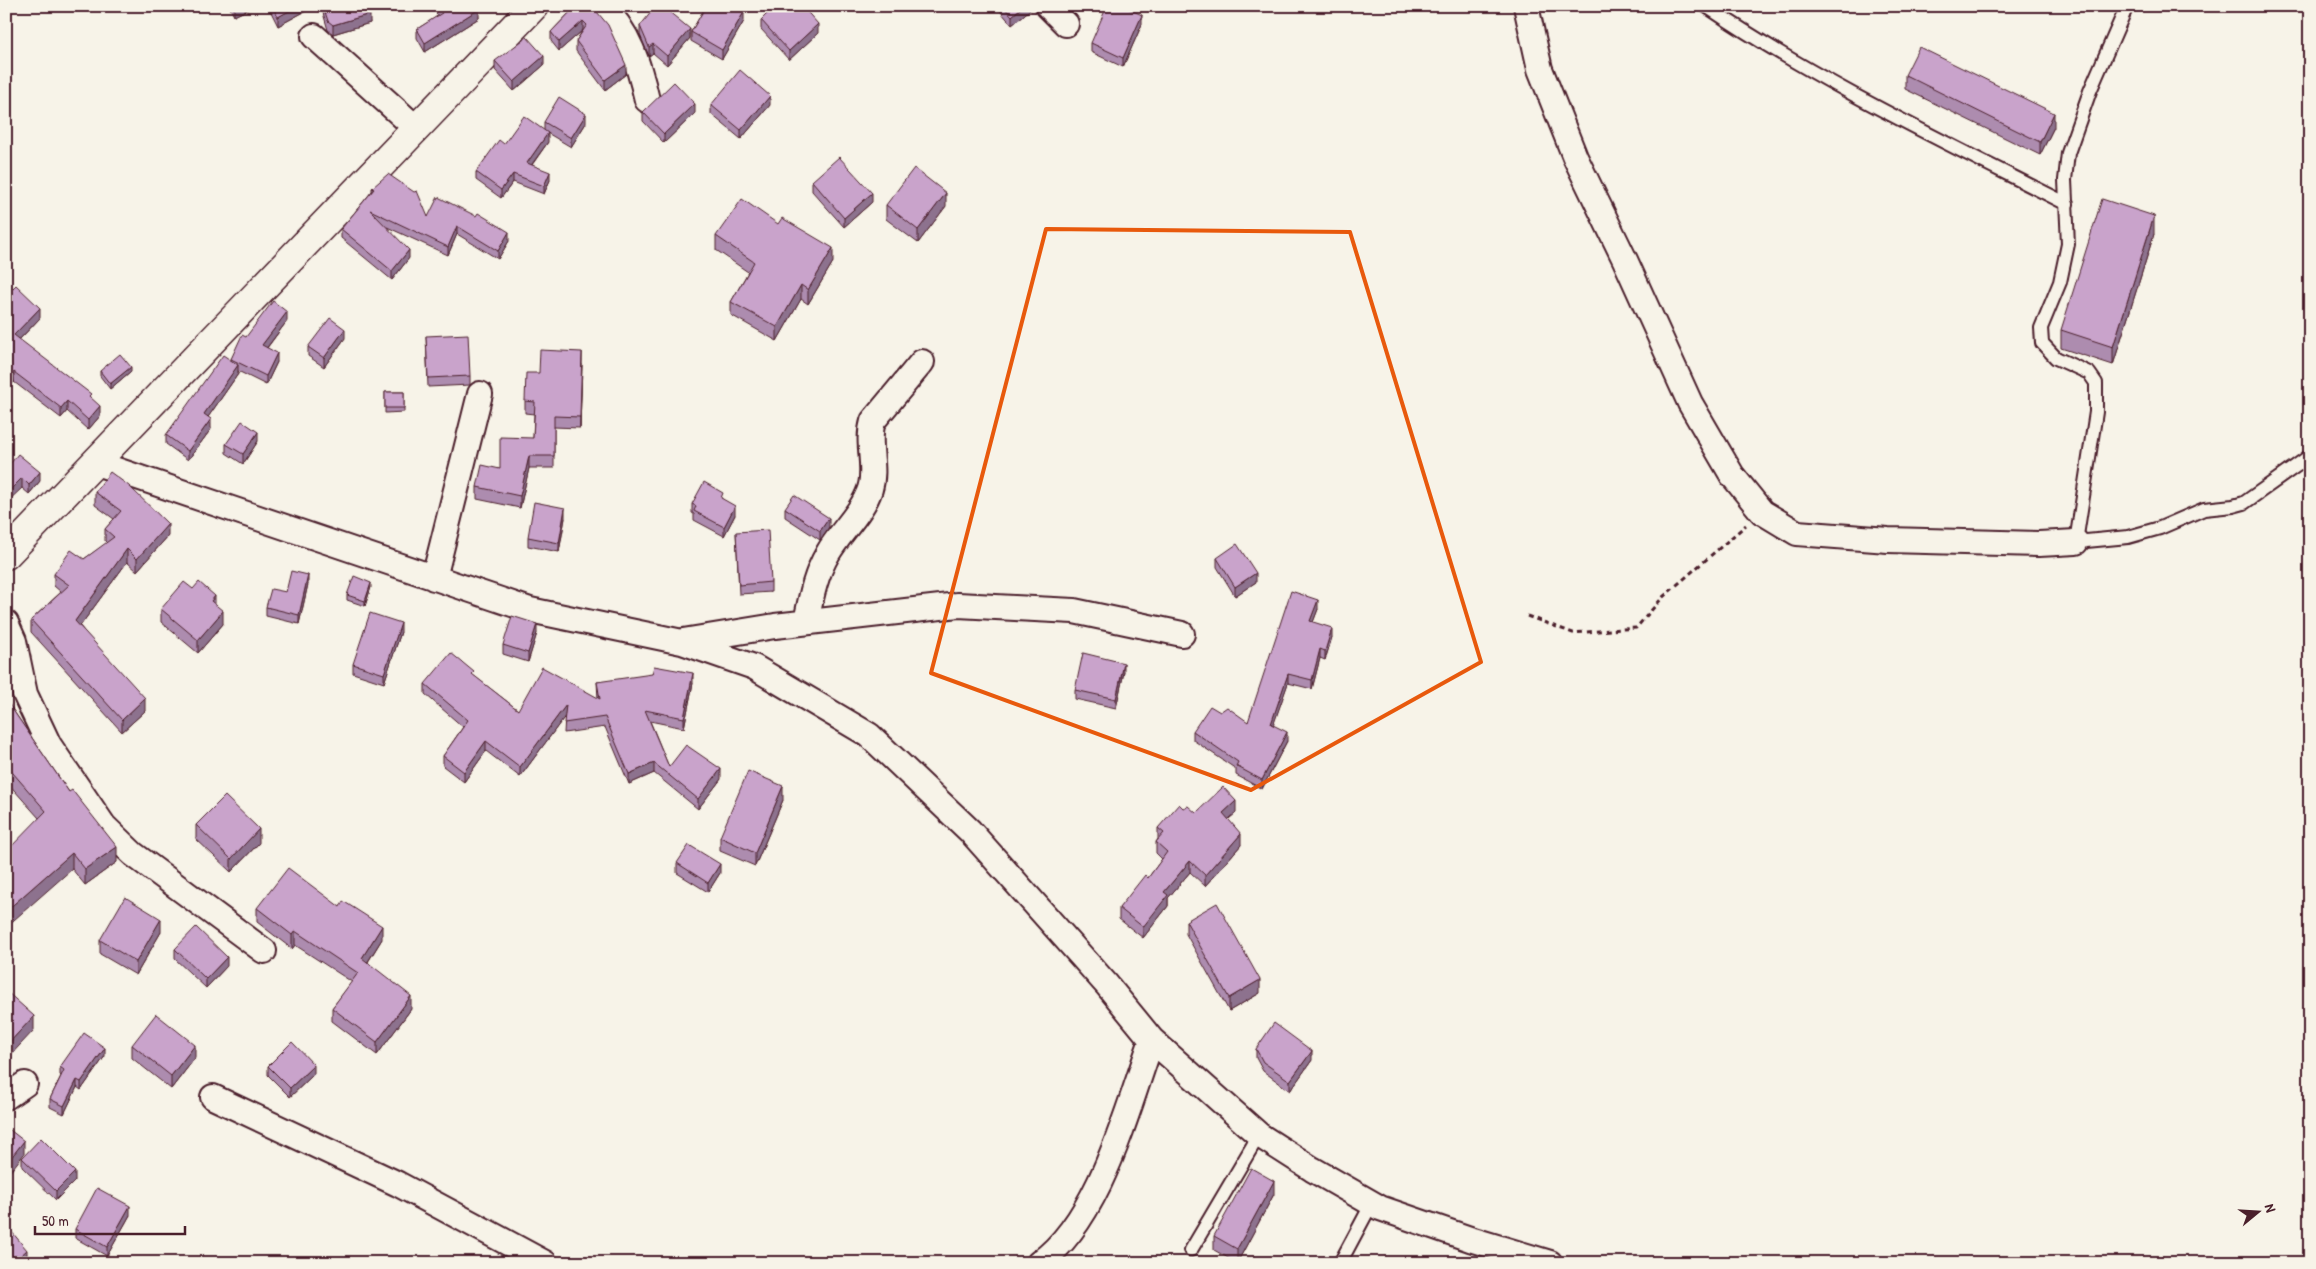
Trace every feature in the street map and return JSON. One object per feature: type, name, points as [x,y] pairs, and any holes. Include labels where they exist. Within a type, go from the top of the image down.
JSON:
[{"type":"main road","points":[[6,555],[534,6]]},
{"type":"street","points":[[602,6],[630,43],[639,64],[647,100]]},
{"type":"street","points":[[1048,6],[1066,24]]},
{"type":"street","points":[[1526,6],[1540,69],[1575,157],[1625,260],[1690,403],[1732,475],[1762,512],[1797,533],[1888,540],[2039,544],[2076,542]]},
{"type":"street","points":[[314,36],[417,129]]},
{"type":"street","points":[[806,622],[814,582],[828,554],[865,500],[870,489],[873,471],[870,432],[873,421],[922,362]]},
{"type":"street","points":[[434,578],[480,394]]},
{"type":"street","points":[[96,463],[530,610],[682,642],[754,667],[870,735],[970,831],[1107,985],[1152,1040],[1259,1135],[1312,1169],[1372,1203],[1470,1240],[1550,1263]]},
{"type":"street","points":[[682,642],[806,622],[958,605],[1074,611],[1182,634]]},
{"type":"street","points":[[6,623],[14,642],[24,694],[49,745],[104,826],[133,854],[264,951]]},
{"type":"street","points":[[1038,1263],[1068,1236],[1089,1204],[1108,1161],[1152,1040]]},
{"type":"street","points":[[213,1097],[398,1184],[546,1263]]},
{"type":"lane","points":[[1706,6],[1757,40],[1855,97],[2067,204]]},
{"type":"lane","points":[[2126,6],[2090,91],[2068,153],[2065,180],[2068,244],[2060,282],[2040,328],[2042,343],[2056,358],[2089,373],[2096,383],[2096,412],[2076,542],[2128,537],[2160,528],[2204,509],[2244,503],[2310,456]]},
{"type":"lane","points":[[1191,1250],[1259,1135]]},
{"type":"lane","points":[[1340,1263],[1372,1203]]},
{"type":"path","points":[[1527,616],[1573,633],[1636,628],[1663,597],[1762,512]]},
{"type":"highlighted area","points":[[1046,229],[1350,232],[1481,662],[1251,790],[931,673]]},
{"type":"building","points":[[272,6],[298,6],[278,17]]},
{"type":"building","points":[[323,6],[367,6],[370,14],[333,25],[328,21]]},
{"type":"building","points":[[438,6],[477,6],[479,9],[425,43],[417,29],[442,13]]},
{"type":"building","points":[[576,6],[592,6],[608,25],[626,65],[605,80],[576,41],[587,25],[583,21],[559,42],[551,32]]},
{"type":"building","points":[[656,6],[662,6],[690,29],[667,56],[653,44],[649,47],[640,26]]},
{"type":"building","points":[[706,6],[733,6],[744,12],[722,50],[691,32]]},
{"type":"building","points":[[775,6],[802,6],[818,24],[789,51],[761,20]]},
{"type":"building","points":[[1003,6],[1023,6],[1012,16]]},
{"type":"building","points":[[1107,6],[1123,6],[1142,15],[1123,58],[1091,43]]},
{"type":"building","points":[[527,37],[544,56],[514,82],[495,61]]},
{"type":"building","points":[[1919,47],[2054,113],[2040,142],[1905,75]]},
{"type":"building","points":[[740,70],[770,96],[741,130],[711,105]]},
{"type":"building","points":[[674,82],[695,104],[664,134],[643,112]]},
{"type":"building","points":[[559,97],[586,114],[571,138],[544,122]]},
{"type":"building","points":[[524,116],[548,133],[527,163],[550,172],[544,186],[513,174],[501,190],[476,172],[499,140],[504,144]]},
{"type":"building","points":[[839,157],[872,193],[844,218],[812,181]]},
{"type":"building","points":[[914,168],[946,193],[918,230],[886,205]]},
{"type":"building","points":[[388,174],[414,192],[417,191],[428,217],[438,197],[476,216],[478,213],[509,232],[498,251],[457,226],[448,247],[370,210],[409,250],[392,271],[341,229],[374,189],[372,188]]},
{"type":"building","points":[[742,199],[778,224],[782,218],[833,248],[808,290],[801,285],[777,327],[731,302],[754,262],[716,236]]},
{"type":"building","points":[[2102,199],[2154,216],[2113,347],[2061,330]]},
{"type":"building","points":[[16,285],[40,308],[14,335],[91,394],[89,396],[100,406],[88,420],[67,401],[61,408],[14,372],[6,381],[6,295]]},
{"type":"building","points":[[273,301],[287,312],[262,345],[277,353],[266,376],[231,359],[242,335],[246,337]]},
{"type":"building","points":[[330,318],[345,329],[324,358],[308,347]]},
{"type":"building","points":[[468,334],[470,376],[428,378],[426,336]]},
{"type":"building","points":[[540,350],[582,352],[580,417],[554,416],[554,456],[529,456],[520,496],[477,487],[482,465],[500,469],[500,437],[533,438],[535,402],[525,401],[526,373],[539,373]]},
{"type":"building","points":[[120,354],[131,367],[110,384],[100,371]]},
{"type":"building","points":[[223,355],[238,365],[204,414],[211,419],[188,451],[166,435]]},
{"type":"building","points":[[385,392],[404,392],[404,408],[385,408]]},
{"type":"building","points":[[242,421],[258,432],[243,454],[226,444]]},
{"type":"building","points":[[18,454],[40,472],[29,485],[22,478],[6,494],[6,469]]},
{"type":"building","points":[[110,472],[129,486],[168,524],[137,559],[127,549],[75,621],[145,698],[122,720],[31,620],[69,585],[54,574],[71,550],[84,559],[114,537],[105,529],[121,511],[95,492]]},
{"type":"building","points":[[704,482],[723,493],[721,498],[735,506],[724,527],[694,511],[696,506],[692,504]]},
{"type":"building","points":[[794,495],[829,518],[820,531],[785,508]]},
{"type":"building","points":[[534,502],[565,508],[559,543],[528,537]]},
{"type":"building","points":[[768,530],[771,582],[739,585],[736,532]]},
{"type":"building","points":[[1237,544],[1256,573],[1235,587],[1217,558]]},
{"type":"building","points":[[291,571],[308,575],[299,615],[266,607],[271,589],[286,592]]},
{"type":"building","points":[[354,576],[371,583],[365,601],[347,595]]},
{"type":"building","points":[[184,582],[193,589],[199,582],[215,596],[211,601],[223,611],[198,640],[161,609]]},
{"type":"building","points":[[1291,591],[1318,600],[1310,621],[1332,628],[1325,651],[1320,649],[1312,680],[1288,674],[1271,724],[1287,732],[1262,780],[1236,766],[1238,762],[1193,731],[1210,706],[1220,712],[1227,707],[1248,722]]},
{"type":"building","points":[[370,613],[401,623],[384,674],[353,664]]},
{"type":"building","points":[[512,616],[537,624],[528,653],[503,645]]},
{"type":"building","points":[[451,653],[474,672],[472,674],[518,710],[542,667],[600,699],[597,682],[652,674],[654,666],[693,673],[684,718],[645,710],[669,767],[686,745],[721,769],[698,799],[654,763],[629,774],[605,717],[564,723],[566,705],[520,767],[486,741],[464,772],[443,756],[468,720],[425,684]]},
{"type":"building","points":[[1083,653],[1124,663],[1116,699],[1075,690]]},
{"type":"building","points":[[6,700],[69,792],[72,790],[117,847],[85,869],[72,853],[6,911],[6,852],[46,811],[6,765]]},
{"type":"building","points":[[748,771],[783,786],[755,853],[720,837]]},
{"type":"building","points":[[1223,787],[1236,801],[1223,813],[1241,834],[1205,875],[1190,861],[1164,892],[1168,895],[1143,927],[1119,908],[1145,875],[1148,878],[1167,852],[1156,842],[1164,833],[1158,828],[1179,804],[1183,808],[1188,806],[1196,813]]},
{"type":"building","points":[[225,796],[259,829],[231,859],[196,825]]},
{"type":"building","points":[[689,845],[720,864],[708,883],[677,863]]},
{"type":"building","points":[[288,868],[340,907],[343,901],[382,926],[362,958],[411,996],[377,1042],[332,1008],[358,973],[295,931],[292,935],[257,908]]},
{"type":"building","points":[[125,897],[161,919],[136,962],[100,940]]},
{"type":"building","points":[[1217,903],[1260,980],[1229,998],[1186,921]]},
{"type":"building","points":[[196,927],[227,957],[206,979],[175,949]]},
{"type":"building","points":[[6,991],[34,1016],[6,1046]]},
{"type":"building","points":[[156,1014],[195,1045],[171,1076],[132,1045]]},
{"type":"building","points":[[1274,1023],[1312,1051],[1290,1081],[1263,1062],[1256,1049]]},
{"type":"building","points":[[84,1033],[105,1048],[81,1082],[77,1080],[64,1106],[50,1099],[64,1070],[60,1067]]},
{"type":"building","points":[[292,1042],[314,1065],[290,1088],[268,1066]]},
{"type":"building","points":[[6,1127],[24,1141],[6,1164]]},
{"type":"building","points":[[41,1138],[75,1172],[56,1191],[22,1158]]},
{"type":"building","points":[[1251,1168],[1274,1181],[1237,1249],[1214,1236]]},
{"type":"building","points":[[97,1188],[130,1206],[107,1247],[75,1229]]},
{"type":"building","points":[[6,1225],[27,1250],[12,1263],[6,1263]]}]
